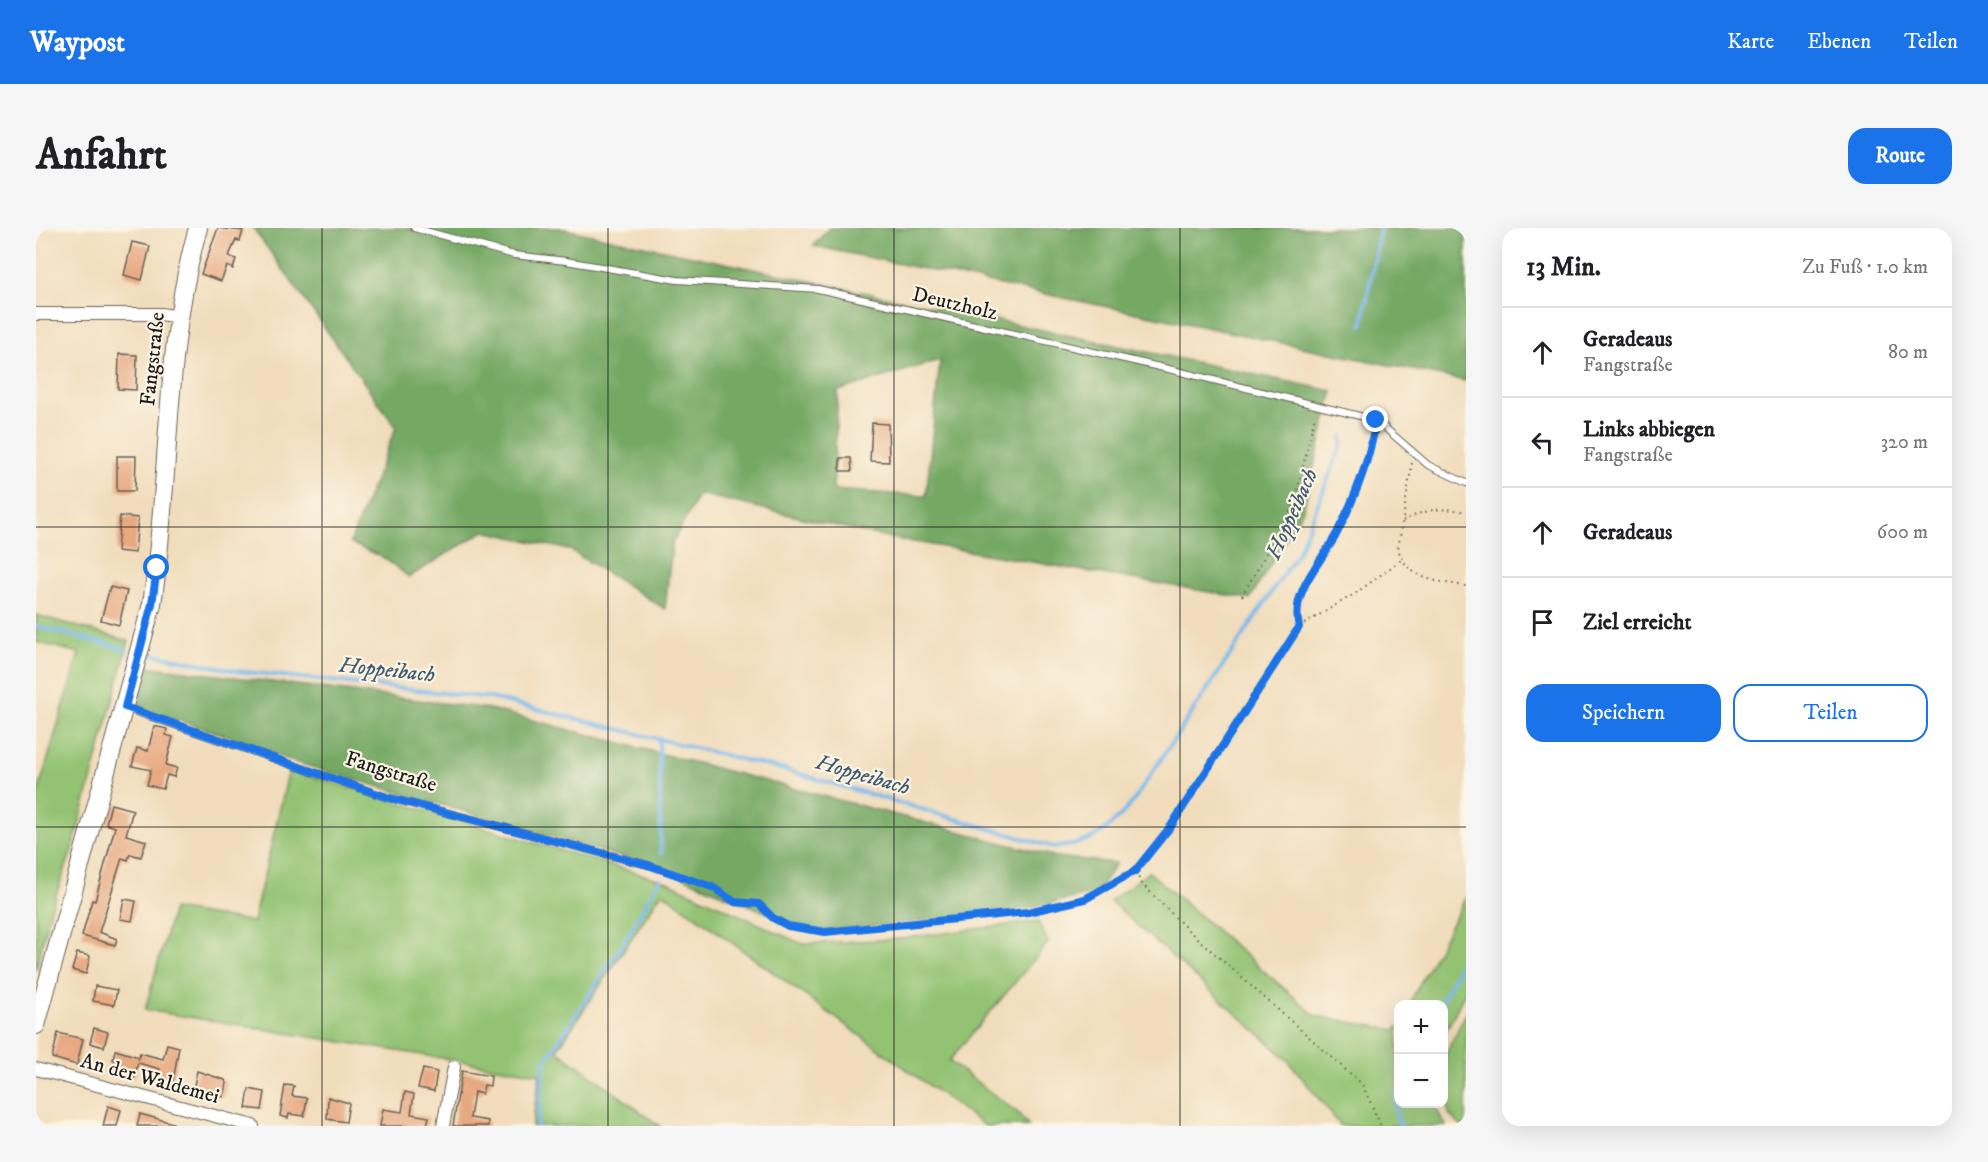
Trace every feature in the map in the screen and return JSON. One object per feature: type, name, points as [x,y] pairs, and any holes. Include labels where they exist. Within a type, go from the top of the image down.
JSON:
[{"type":"main road","name":"Fangstraße","points":[[36,1025],[149,614],[157,568],[166,477],[171,380],[186,270],[198,228]]},
{"type":"street","points":[[36,314],[161,314],[179,317]]},
{"type":"street","points":[[442,1126],[454,1067]]},
{"type":"street","name":"An der Waldemei","points":[[36,1069],[253,1126]]},
{"type":"lane","name":"Deutzholz","points":[[414,228],[514,255],[566,261],[677,280],[818,289],[1177,371],[1376,420],[1437,472],[1466,483]]},
{"type":"lane","name":"Fangstraße","points":[[125,707],[386,797],[648,865]]},
{"type":"path","points":[[1242,596],[1294,505],[1317,406]]},
{"type":"path","points":[[1299,627],[1297,605],[1305,584],[1336,535],[1360,478],[1376,420]]},
{"type":"path","points":[[1414,453],[1398,549],[1401,560],[1407,569],[1431,580],[1466,586]]},
{"type":"path","points":[[1403,521],[1417,513],[1433,509],[1466,512]]},
{"type":"path","points":[[648,865],[712,887],[735,902],[759,904],[773,918],[788,926],[825,932],[1028,912],[1085,899],[1135,871],[1171,826],[1299,627],[1356,592],[1401,560]]},
{"type":"path","points":[[1135,871],[1142,884],[1189,932],[1362,1084],[1381,1126]]},
{"type":"green space","points":[[253,228],[559,228],[1333,391],[1303,510],[1250,599],[885,537],[699,494],[672,544],[665,609],[570,550],[484,531],[409,577],[384,558],[350,543],[396,427]],"holes":[[[940,360],[926,496],[833,490],[838,391]]]},
{"type":"green space","points":[[829,228],[1466,228],[1466,381],[813,246]]},
{"type":"green space","points":[[36,615],[129,641],[72,850],[48,918],[36,971],[36,799],[79,653],[36,642]]},
{"type":"green space","points":[[145,666],[490,709],[1057,857],[1116,863],[1097,893],[1005,913],[812,932],[666,870],[291,761],[244,741],[135,707]]},
{"type":"green space","points":[[289,770],[668,882],[802,944],[897,939],[1038,921],[1048,943],[949,1061],[1018,1113],[1029,1126],[985,1126],[662,892],[557,1050],[660,1126],[532,1126],[540,1074],[145,1010],[173,909],[253,922]]},
{"type":"green space","points":[[1149,872],[1316,1016],[1394,1030],[1394,1108],[1435,1108],[1446,1126],[1341,1126],[1287,1059],[1110,901]]},
{"type":"green space","points":[[1466,897],[1466,990],[1448,1027],[1448,1000],[1411,1000]]},
{"type":"green space","points":[[1466,1013],[1466,1126],[1461,1126],[1449,1114],[1448,1050]]},
{"type":"building","points":[[218,228],[243,231],[240,241],[236,240],[229,256],[236,259],[233,269],[227,266],[221,281],[201,274]]},
{"type":"building","points":[[132,242],[150,246],[142,280],[124,275]]},
{"type":"building","points":[[119,354],[137,355],[136,390],[118,389]]},
{"type":"building","points":[[872,423],[888,424],[889,462],[870,461]]},
{"type":"building","points":[[117,456],[136,456],[135,491],[117,491]]},
{"type":"building","points":[[840,458],[851,458],[852,471],[840,471]]},
{"type":"building","points":[[120,516],[138,518],[135,553],[117,551]]},
{"type":"building","points":[[110,587],[127,591],[119,625],[101,620]]},
{"type":"building","points":[[154,726],[167,729],[166,735],[173,737],[166,765],[177,768],[174,777],[167,775],[163,789],[147,785],[151,770],[132,766],[137,748],[148,751]]},
{"type":"building","points":[[111,804],[133,810],[126,835],[146,841],[141,857],[130,854],[128,860],[122,858],[99,932],[117,939],[115,945],[82,936],[92,900],[95,901],[115,827],[106,824]]},
{"type":"building","points":[[124,899],[136,901],[132,921],[120,919]]},
{"type":"building","points":[[77,953],[90,956],[86,974],[72,970]]},
{"type":"building","points":[[95,986],[117,990],[114,1005],[93,1001]]},
{"type":"building","points":[[94,1028],[108,1032],[104,1047],[90,1043]]},
{"type":"building","points":[[58,1033],[83,1039],[77,1065],[52,1058]]},
{"type":"building","points":[[167,1044],[179,1047],[172,1087],[156,1083],[160,1069],[138,1063],[134,1078],[115,1073],[118,1061],[113,1060],[115,1050],[139,1057],[140,1053],[163,1059]]},
{"type":"building","points":[[423,1069],[437,1072],[434,1091],[418,1088]]},
{"type":"building","points":[[197,1071],[225,1080],[227,1083],[224,1097],[217,1096],[216,1099],[200,1096],[201,1092],[193,1090]]},
{"type":"building","points":[[462,1071],[491,1076],[490,1086],[484,1085],[482,1094],[474,1092],[470,1118],[488,1121],[488,1126],[453,1126]]},
{"type":"building","points":[[285,1085],[294,1086],[292,1096],[307,1098],[304,1116],[289,1114],[288,1118],[280,1116]]},
{"type":"building","points":[[249,1089],[265,1092],[262,1110],[246,1108]]},
{"type":"building","points":[[405,1092],[414,1094],[411,1114],[429,1117],[427,1126],[380,1126],[383,1109],[402,1112]]},
{"type":"building","points":[[328,1097],[349,1103],[346,1122],[327,1119]]},
{"type":"building","points":[[108,1106],[121,1110],[117,1126],[103,1126]]},
{"type":"building","points":[[140,1114],[173,1123],[173,1126],[137,1126]]},
{"type":"waterway","name":"Hoppeibach","points":[[1362,325],[1380,228]]},
{"type":"waterway","name":"Hoppeibach","points":[[152,654],[237,671],[491,698],[789,771],[1053,847],[1077,844],[1107,828],[1132,803],[1299,551],[1342,444],[1342,436]]},
{"type":"waterway","name":"Hoppeibach","points":[[36,626],[125,649]]},
{"type":"waterway","points":[[659,739],[661,854]]},
{"type":"waterway","points":[[537,1126],[544,1063],[622,946],[660,879]]},
{"type":"waterway","points":[[1442,1000],[1466,954]]},
{"type":"waterway","points":[[1396,1108],[1401,1126]]},
{"type":"route","points":[[157,568],[152,604],[125,707],[386,797],[648,865],[665,873],[712,887],[729,900],[759,904],[773,918],[788,926],[825,932],[948,922],[1028,912],[1071,903],[1085,899],[1135,871],[1171,826],[1299,627],[1297,605],[1305,584],[1336,535],[1360,478],[1374,435],[1376,420]]}]
